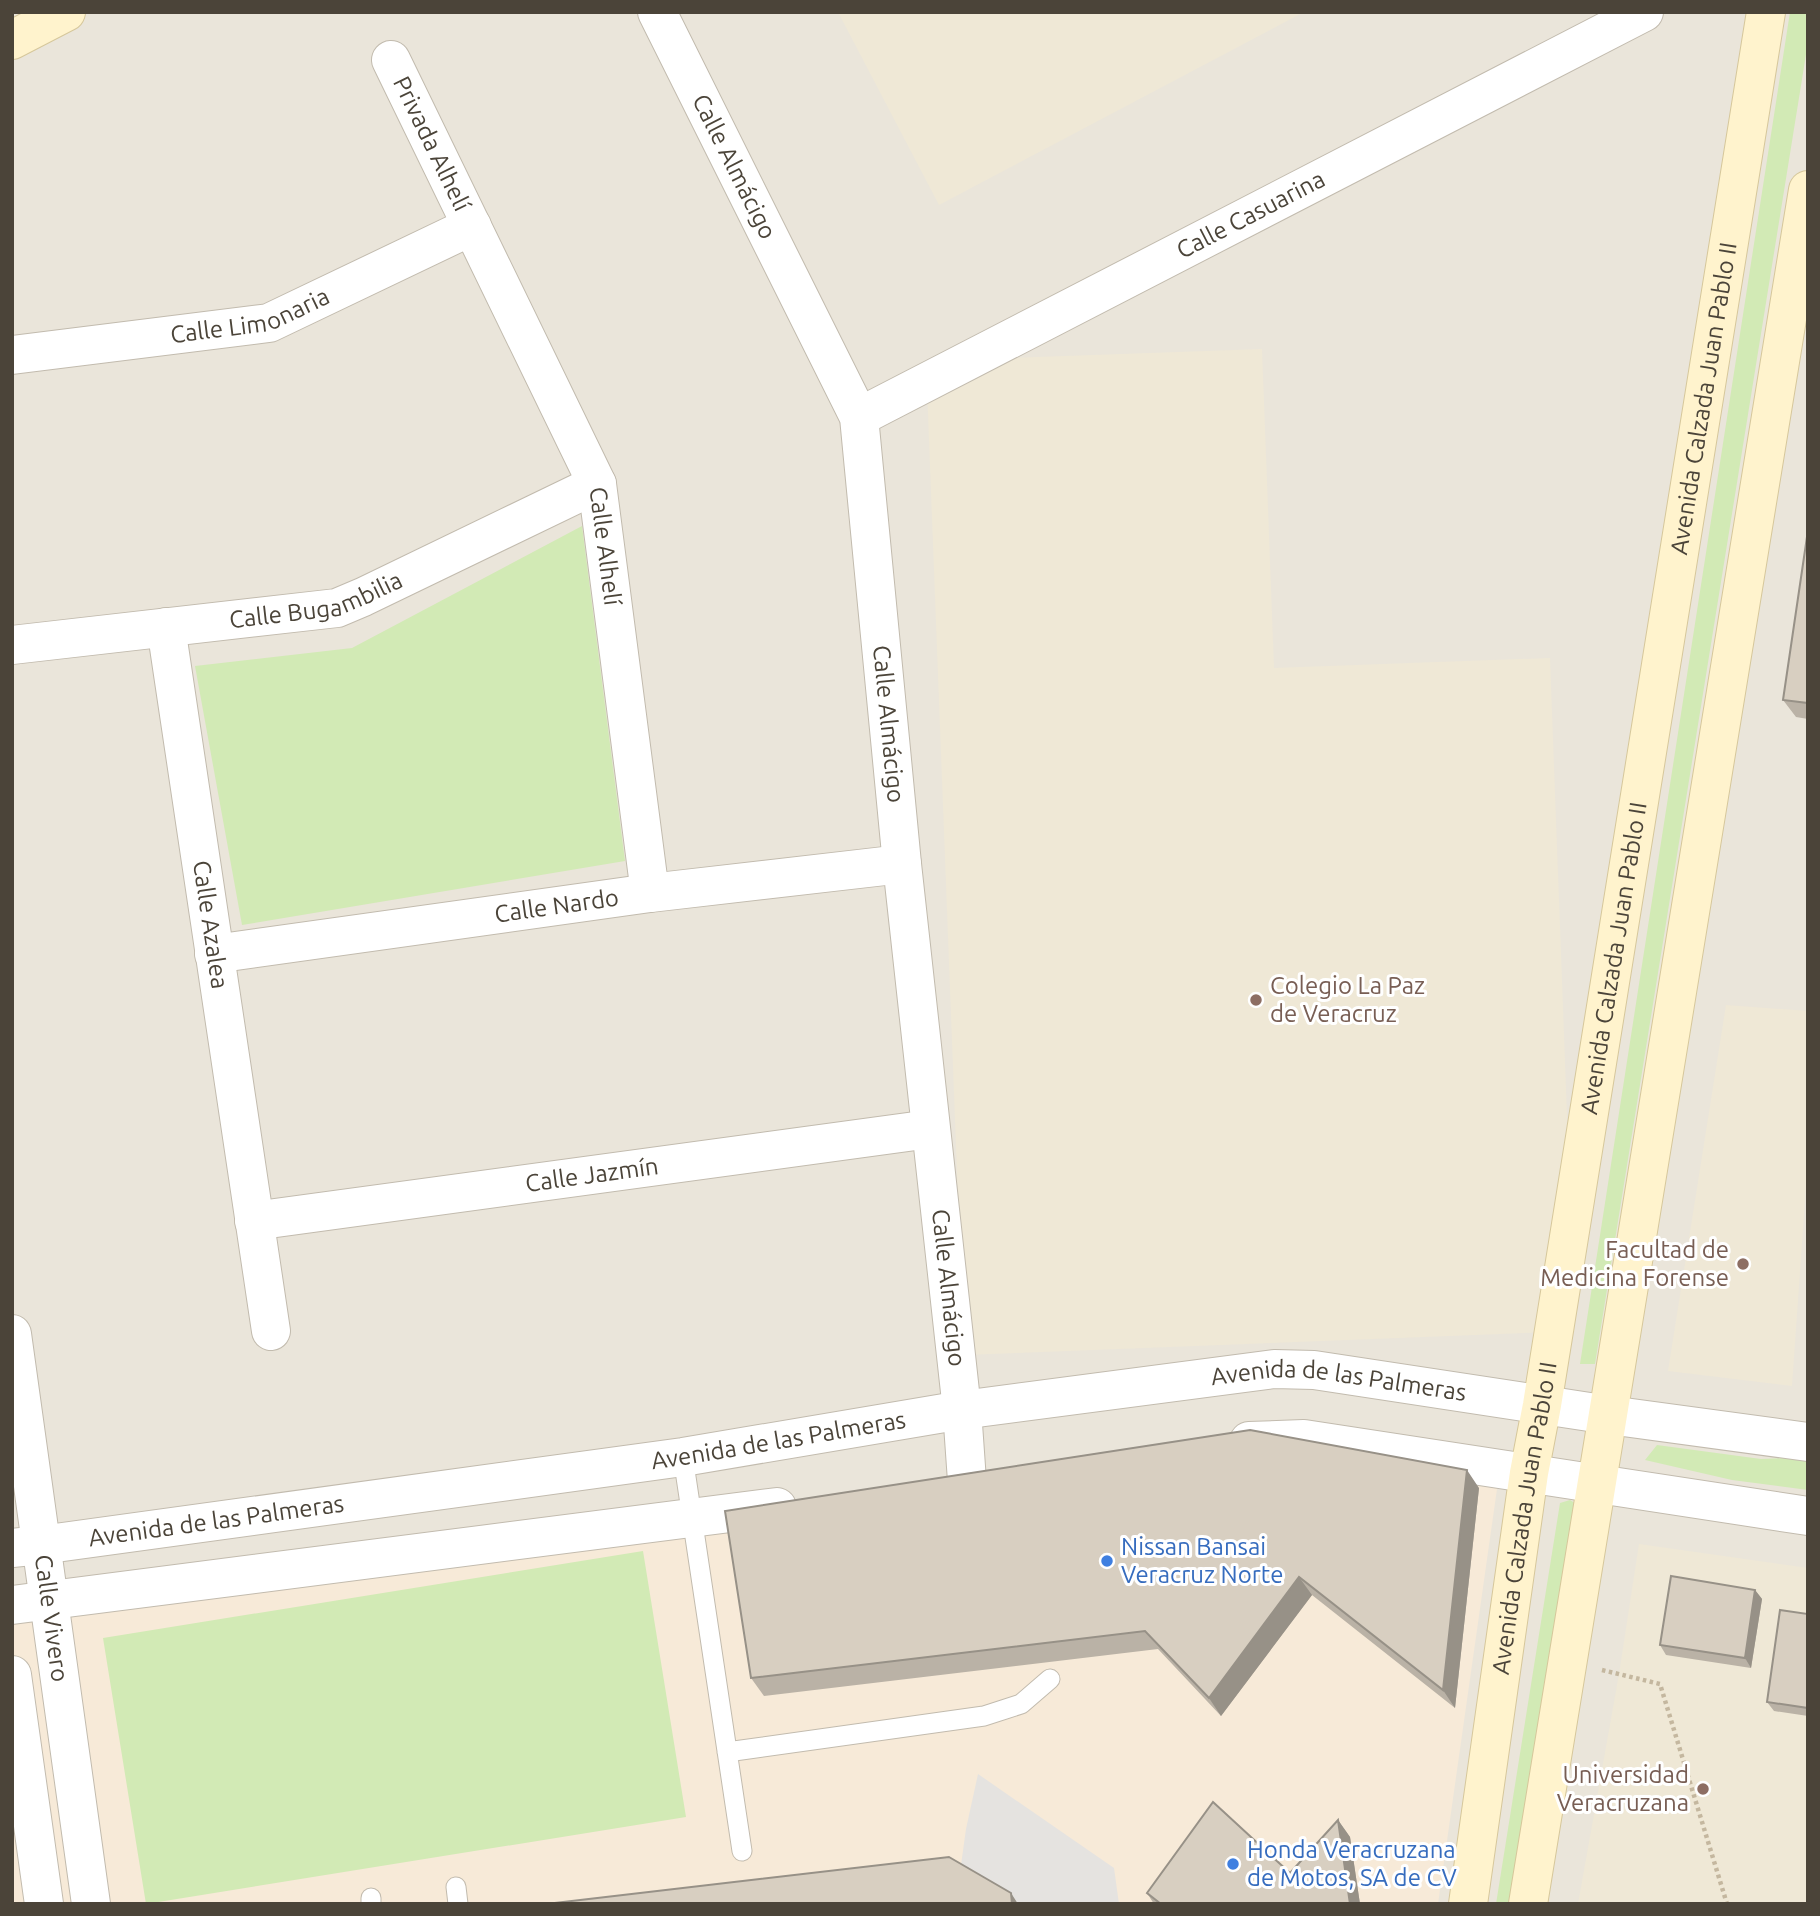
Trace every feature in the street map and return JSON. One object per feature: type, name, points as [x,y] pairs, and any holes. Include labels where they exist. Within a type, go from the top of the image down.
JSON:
[{"type":"main road","points":[[12,40],[65,12]]},
{"type":"main road","name":"Avenida Calzada Juan Pablo II","points":[[1468,1904],[1529,1473],[1766,12]]},
{"type":"main road","points":[[1528,1904],[1808,190]]},
{"type":"street","name":"Calle Almácigo","points":[[657,12],[859,416],[902,864],[962,1410],[967,1481]]},
{"type":"street","name":"Calle Casuarina","points":[[859,416],[1644,12]]},
{"type":"street","name":"Privada Alhelí","points":[[391,60],[472,226]]},
{"type":"street","name":"Calle Limonaria","points":[[12,355],[269,323],[472,226]]},
{"type":"street","name":"Calle Alhelí","points":[[472,226],[597,484],[650,893]]},
{"type":"street","name":"Calle Bugambilia","points":[[12,645],[337,608],[597,484]]},
{"type":"street","name":"Calle Azalea","points":[[166,627],[271,1331]]},
{"type":"street","name":"Calle Nardo","points":[[214,954],[650,893],[902,864]]},
{"type":"street","name":"Calle Jazmín","points":[[254,1221],[930,1129]]},
{"type":"street","name":"Calle Vivero","points":[[12,1334],[30,1602],[69,1751],[91,1904]]},
{"type":"street","name":"Avenida de las Palmeras","points":[[27,1547],[683,1457],[962,1410],[1274,1369],[1314,1370],[1808,1442]]},
{"type":"street","points":[[1222,1445],[1262,1439],[1304,1439],[1808,1516]]},
{"type":"street","points":[[30,1602],[816,1502]]},
{"type":"street","name":"Calle Vivero","points":[[12,1675],[18,1755],[44,1904]]},
{"type":"lane","points":[[683,1457],[742,1852]]},
{"type":"lane","points":[[727,1752],[984,1716],[1021,1704],[1050,1679]]},
{"type":"lane","points":[[18,1755],[69,1751]]},
{"type":"path","points":[[1568,1661],[1660,1684],[1727,1904]]},
{"type":"shaded area","points":[[12,12],[1808,12],[1808,1904],[12,1904]]},
{"type":"shaded area","points":[[838,12],[1304,12],[939,205]]},
{"type":"shaded area","name":"Colegio La Paz de Veracruz","points":[[1262,349],[1274,668],[1550,658],[1575,1331],[964,1355],[926,361]]},
{"type":"shaded area","name":"Facultad de Medicina Forense","points":[[1726,1005],[1808,1011],[1808,1157],[1792,1386],[1668,1371]]},
{"type":"shaded area","points":[[1263,1441],[1498,1482],[1438,1904],[12,1904],[12,1618]]},
{"type":"shaded area","name":"Universidad Veracruzana","points":[[1639,1544],[1808,1568],[1808,1904],[1578,1904]]},
{"type":"shaded area","points":[[978,1774],[1114,1868],[1119,1904],[1019,1904],[961,1865]]},
{"type":"green space","points":[[1790,12],[1808,12],[1808,42],[1595,1364],[1580,1364]]},
{"type":"green space","points":[[582,526],[625,861],[242,925],[195,666],[352,648]]},
{"type":"green space","points":[[1657,1445],[1761,1459],[1808,1454],[1808,1490],[1732,1480],[1645,1460]]},
{"type":"green space","points":[[1570,1500],[1578,1505],[1515,1904],[1496,1904],[1560,1503]]},
{"type":"green space","points":[[643,1551],[686,1817],[146,1904],[103,1638]]},
{"type":"building","points":[[1808,530],[1808,703],[1783,700]]},
{"type":"building","name":"Nissan Bansai Veracruz Norte","points":[[1250,1430],[1467,1470],[1443,1690],[1299,1577],[1209,1698],[1145,1631],[751,1678],[725,1511]]},
{"type":"building","points":[[1671,1576],[1755,1590],[1745,1658],[1660,1645]]},
{"type":"building","points":[[1780,1610],[1808,1614],[1808,1708],[1767,1702]]},
{"type":"building","name":"Honda Veracruzana de Motos, SA de CV","points":[[1213,1802],[1290,1873],[1338,1820],[1350,1904],[1161,1904],[1147,1893]]},
{"type":"building","points":[[949,1857],[1011,1893],[1012,1904],[546,1904]]},
{"type":"place","name":"Colegio La Paz de Veracruz","points":[[1256,1000]]},
{"type":"place","name":"Facultad de Medicina Forense","points":[[1743,1264]]},
{"type":"place","name":"Nissan Bansai Veracruz Norte","points":[[1107,1561]]},
{"type":"place","name":"Universidad Veracruzana","points":[[1703,1789]]},
{"type":"place","name":"Honda Veracruzana de Motos, SA de CV","points":[[1233,1864]]}]
